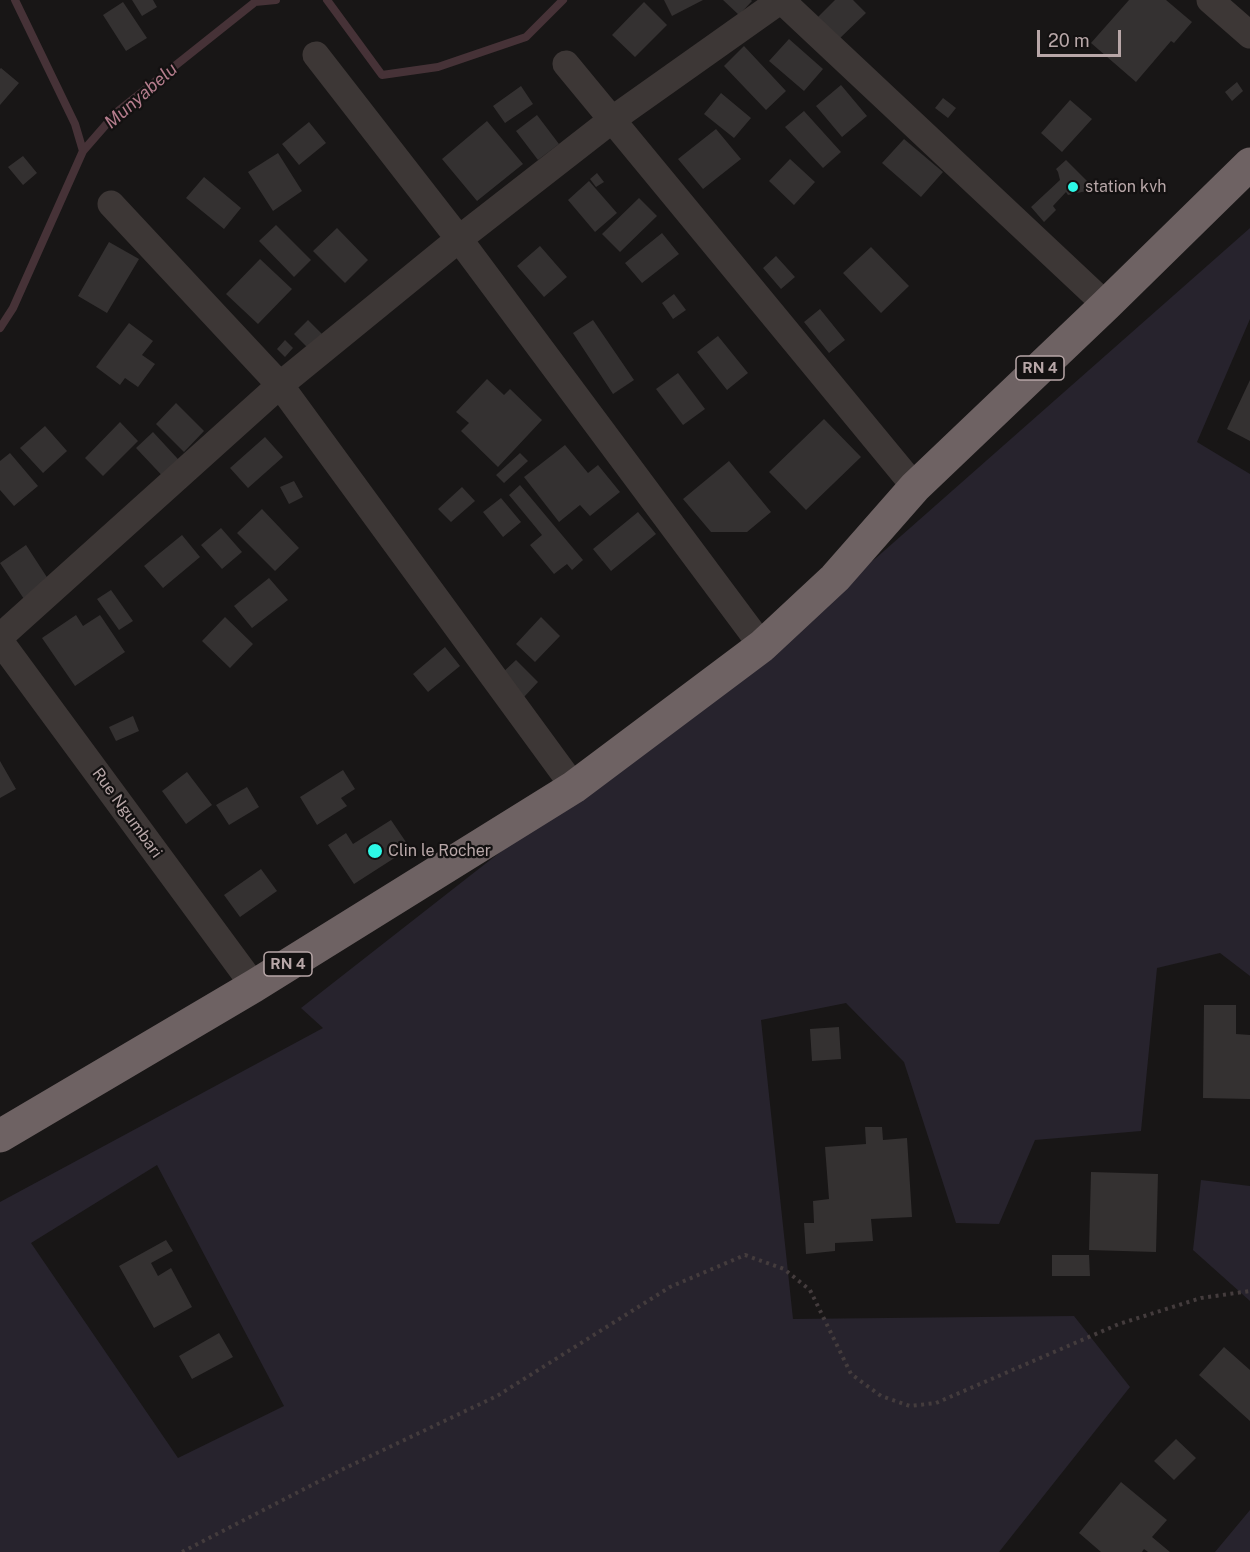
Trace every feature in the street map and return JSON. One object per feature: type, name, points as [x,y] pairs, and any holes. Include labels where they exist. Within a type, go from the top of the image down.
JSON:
[{"type":"highway","name":"RN 4","points":[[0,1136],[254,986],[574,787],[762,646],[835,578],[915,487],[1250,164]]},
{"type":"street","points":[[0,639],[280,385],[459,239],[613,119],[780,0],[1106,305]]},
{"type":"street","points":[[1210,0],[1250,35]]},
{"type":"street","points":[[316,55],[459,239],[762,646]]},
{"type":"street","points":[[566,64],[915,487]]},
{"type":"street","points":[[111,204],[280,385],[574,787]]},
{"type":"street","name":"Rue Ngumbari","points":[[0,639],[254,986]]},
{"type":"path","points":[[182,1552],[339,1471],[497,1396],[670,1287],[745,1255],[784,1269],[810,1290],[850,1374],[881,1396],[910,1407],[936,1403],[1119,1324],[1201,1298],[1250,1291]]},
{"type":"shaded area","points":[[1250,228],[1250,319],[1197,442],[1250,474],[1250,976],[1220,953],[1157,968],[1141,1131],[1035,1140],[999,1224],[956,1223],[904,1062],[846,1003],[761,1020],[793,1319],[1074,1316],[1130,1387],[999,1552],[0,1552],[0,1202],[323,1028],[301,1008],[876,558]],"holes":[[[157,1165],[284,1406],[178,1458],[31,1243]]]},
{"type":"shaded area","points":[[1201,1180],[1250,1186],[1250,1301],[1193,1250]]},
{"type":"shaded area","points":[[1250,1510],[1250,1552],[1215,1552]]},
{"type":"building","points":[[132,0],[153,0],[157,7],[142,16]]},
{"type":"building","points":[[664,0],[703,0],[672,16]]},
{"type":"building","points":[[723,0],[751,0],[752,1],[739,15]]},
{"type":"building","points":[[835,0],[853,0],[866,13],[839,39],[817,18]]},
{"type":"building","points":[[1129,0],[1166,0],[1192,22],[1174,43],[1171,41],[1136,82],[1091,43]]},
{"type":"building","points":[[123,2],[147,38],[126,51],[103,15]]},
{"type":"building","points":[[644,2],[667,25],[635,57],[612,35]]},
{"type":"building","points":[[789,39],[823,69],[804,91],[769,61]]},
{"type":"building","points":[[744,46],[786,91],[766,110],[724,66]]},
{"type":"building","points":[[0,69],[19,83],[0,105]]},
{"type":"building","points":[[1237,82],[1243,91],[1232,101],[1225,92]]},
{"type":"building","points":[[841,85],[867,116],[842,137],[816,106]]},
{"type":"building","points":[[521,86],[533,104],[505,123],[493,106]]},
{"type":"building","points":[[721,93],[751,118],[734,138],[704,114]]},
{"type":"building","points":[[943,98],[956,108],[948,118],[935,108]]},
{"type":"building","points":[[1070,100],[1092,119],[1062,152],[1041,133]]},
{"type":"building","points":[[804,111],[841,152],[823,168],[785,127]]},
{"type":"building","points":[[537,115],[559,144],[538,160],[516,131]]},
{"type":"building","points":[[487,121],[523,164],[477,201],[442,159]]},
{"type":"building","points":[[309,122],[326,143],[299,165],[282,144]]},
{"type":"building","points":[[716,129],[741,159],[703,189],[678,159]]},
{"type":"building","points":[[904,139],[943,172],[921,197],[882,163]]},
{"type":"building","points":[[278,153],[302,191],[273,211],[248,172]]},
{"type":"building","points":[[23,156],[37,173],[23,185],[8,167]]},
{"type":"building","points":[[790,159],[815,182],[794,205],[769,181]]},
{"type":"building","points":[[1066,160],[1094,188],[1068,195],[1066,192],[1053,206],[1056,210],[1044,222],[1031,207],[1060,180],[1056,169]]},
{"type":"building","points":[[597,173],[604,182],[596,187],[590,179]]},
{"type":"building","points":[[204,177],[241,208],[224,229],[186,198]]},
{"type":"building","points":[[589,181],[617,213],[595,232],[568,200]]},
{"type":"building","points":[[639,198],[657,216],[620,252],[602,234]]},
{"type":"building","points":[[276,225],[311,260],[294,277],[259,241]]},
{"type":"building","points":[[337,228],[368,260],[345,283],[313,251]]},
{"type":"building","points":[[662,233],[679,254],[642,283],[625,263]]},
{"type":"building","points":[[109,242],[139,259],[107,313],[78,296]]},
{"type":"building","points":[[540,246],[567,277],[544,297],[517,266]]},
{"type":"building","points":[[871,247],[909,286],[881,313],[843,273]]},
{"type":"building","points":[[776,256],[795,277],[781,289],[763,268]]},
{"type":"building","points":[[260,259],[292,289],[258,324],[226,294]]},
{"type":"building","points":[[674,294],[686,310],[673,319],[662,303]]},
{"type":"building","points":[[820,309],[845,340],[829,353],[804,322]]},
{"type":"building","points":[[308,320],[323,335],[309,349],[294,334]]},
{"type":"building","points":[[593,320],[634,380],[613,394],[573,333]]},
{"type":"building","points":[[129,323],[153,341],[142,355],[155,364],[138,387],[125,378],[120,385],[96,367]]},
{"type":"building","points":[[718,336],[748,373],[727,390],[697,352]]},
{"type":"building","points":[[285,340],[293,348],[285,357],[277,349]]},
{"type":"building","points":[[678,373],[705,409],[683,425],[656,389]]},
{"type":"building","points":[[487,379],[504,395],[510,389],[542,420],[498,467],[461,431],[469,423],[456,412]]},
{"type":"building","points":[[1250,380],[1250,441],[1227,429]]},
{"type":"building","points":[[176,403],[204,431],[184,452],[156,424]]},
{"type":"building","points":[[824,419],[861,457],[806,510],[769,472]]},
{"type":"building","points":[[120,422],[138,441],[103,476],[85,458]]},
{"type":"building","points":[[45,426],[67,451],[43,473],[20,448]]},
{"type":"building","points":[[153,432],[188,470],[171,485],[136,448]]},
{"type":"building","points":[[265,437],[283,457],[248,488],[230,468]]},
{"type":"building","points":[[565,445],[588,473],[598,465],[620,492],[590,516],[580,505],[559,522],[524,477]]},
{"type":"building","points":[[10,453],[38,486],[14,506],[0,490],[0,461]]},
{"type":"building","points":[[520,453],[528,461],[504,483],[496,475]]},
{"type":"building","points":[[729,461],[771,512],[747,532],[711,532],[683,499]]},
{"type":"building","points":[[294,481],[303,497],[289,504],[280,487]]},
{"type":"building","points":[[520,485],[583,560],[572,570],[567,564],[554,574],[530,545],[542,535],[509,495]]},
{"type":"building","points":[[462,487],[475,501],[451,522],[438,509]]},
{"type":"building","points":[[501,498],[521,522],[503,537],[483,512]]},
{"type":"building","points":[[262,509],[299,548],[275,571],[237,533]]},
{"type":"building","points":[[638,512],[656,534],[611,571],[593,549]]},
{"type":"building","points":[[221,528],[242,552],[222,569],[201,545]]},
{"type":"building","points":[[182,535],[200,557],[163,588],[144,566]]},
{"type":"building","points":[[26,545],[52,585],[26,602],[0,563]]},
{"type":"building","points":[[269,578],[288,600],[252,628],[234,606]]},
{"type":"building","points":[[111,590],[133,621],[119,630],[97,599]]},
{"type":"building","points":[[76,615],[83,626],[100,615],[125,652],[75,686],[42,638]]},
{"type":"building","points":[[225,617],[253,644],[230,668],[202,641]]},
{"type":"building","points":[[541,617],[560,636],[535,662],[516,644]]},
{"type":"building","points":[[445,647],[460,666],[428,692],[413,674]]},
{"type":"building","points":[[516,660],[538,682],[524,697],[501,674]]},
{"type":"building","points":[[133,716],[139,731],[116,741],[109,727]]},
{"type":"building","points":[[0,761],[16,789],[0,798]]},
{"type":"building","points":[[343,770],[355,789],[341,798],[347,806],[317,825],[300,797]]},
{"type":"building","points":[[187,772],[212,805],[186,824],[162,791]]},
{"type":"building","points":[[247,787],[259,807],[229,825],[216,805]]},
{"type":"building","points":[[391,820],[410,848],[354,884],[328,845],[346,833],[353,844]]},
{"type":"building","points":[[261,869],[277,891],[240,917],[224,895]]},
{"type":"building","points":[[1204,1005],[1236,1005],[1236,1034],[1250,1035],[1250,1099],[1203,1098]]},
{"type":"building","points":[[839,1027],[841,1059],[812,1061],[810,1029]]},
{"type":"building","points":[[865,1127],[882,1127],[883,1140],[907,1138],[912,1217],[871,1219],[873,1241],[835,1243],[835,1251],[806,1254],[804,1223],[814,1223],[813,1201],[829,1199],[825,1147],[866,1144]]},
{"type":"building","points":[[1091,1172],[1158,1174],[1156,1252],[1089,1250]]},
{"type":"building","points":[[166,1240],[173,1251],[151,1263],[158,1276],[171,1268],[192,1307],[154,1328],[119,1266]]},
{"type":"building","points":[[1052,1255],[1089,1255],[1090,1276],[1052,1276]]},
{"type":"building","points":[[219,1333],[233,1357],[192,1379],[179,1356]]},
{"type":"building","points":[[1224,1347],[1250,1370],[1250,1421],[1199,1375]]},
{"type":"building","points":[[1176,1439],[1196,1458],[1174,1480],[1154,1461]]},
{"type":"building","points":[[1121,1482],[1167,1520],[1152,1537],[1170,1552],[1148,1552],[1144,1549],[1142,1552],[1101,1552],[1079,1533]]},
{"type":"waterway","points":[[15,0],[75,124],[83,151]]},
{"type":"waterway","name":"Munyabelu","points":[[0,328],[13,308],[83,151],[117,112],[255,2],[276,0]]},
{"type":"waterway","name":"Munyabelu","points":[[327,0],[382,75],[438,67],[526,37],[563,0]]},
{"type":"place","name":"station kvh","points":[[1073,187]]},
{"type":"place","name":"Clin le Rocher","points":[[375,851]]}]
